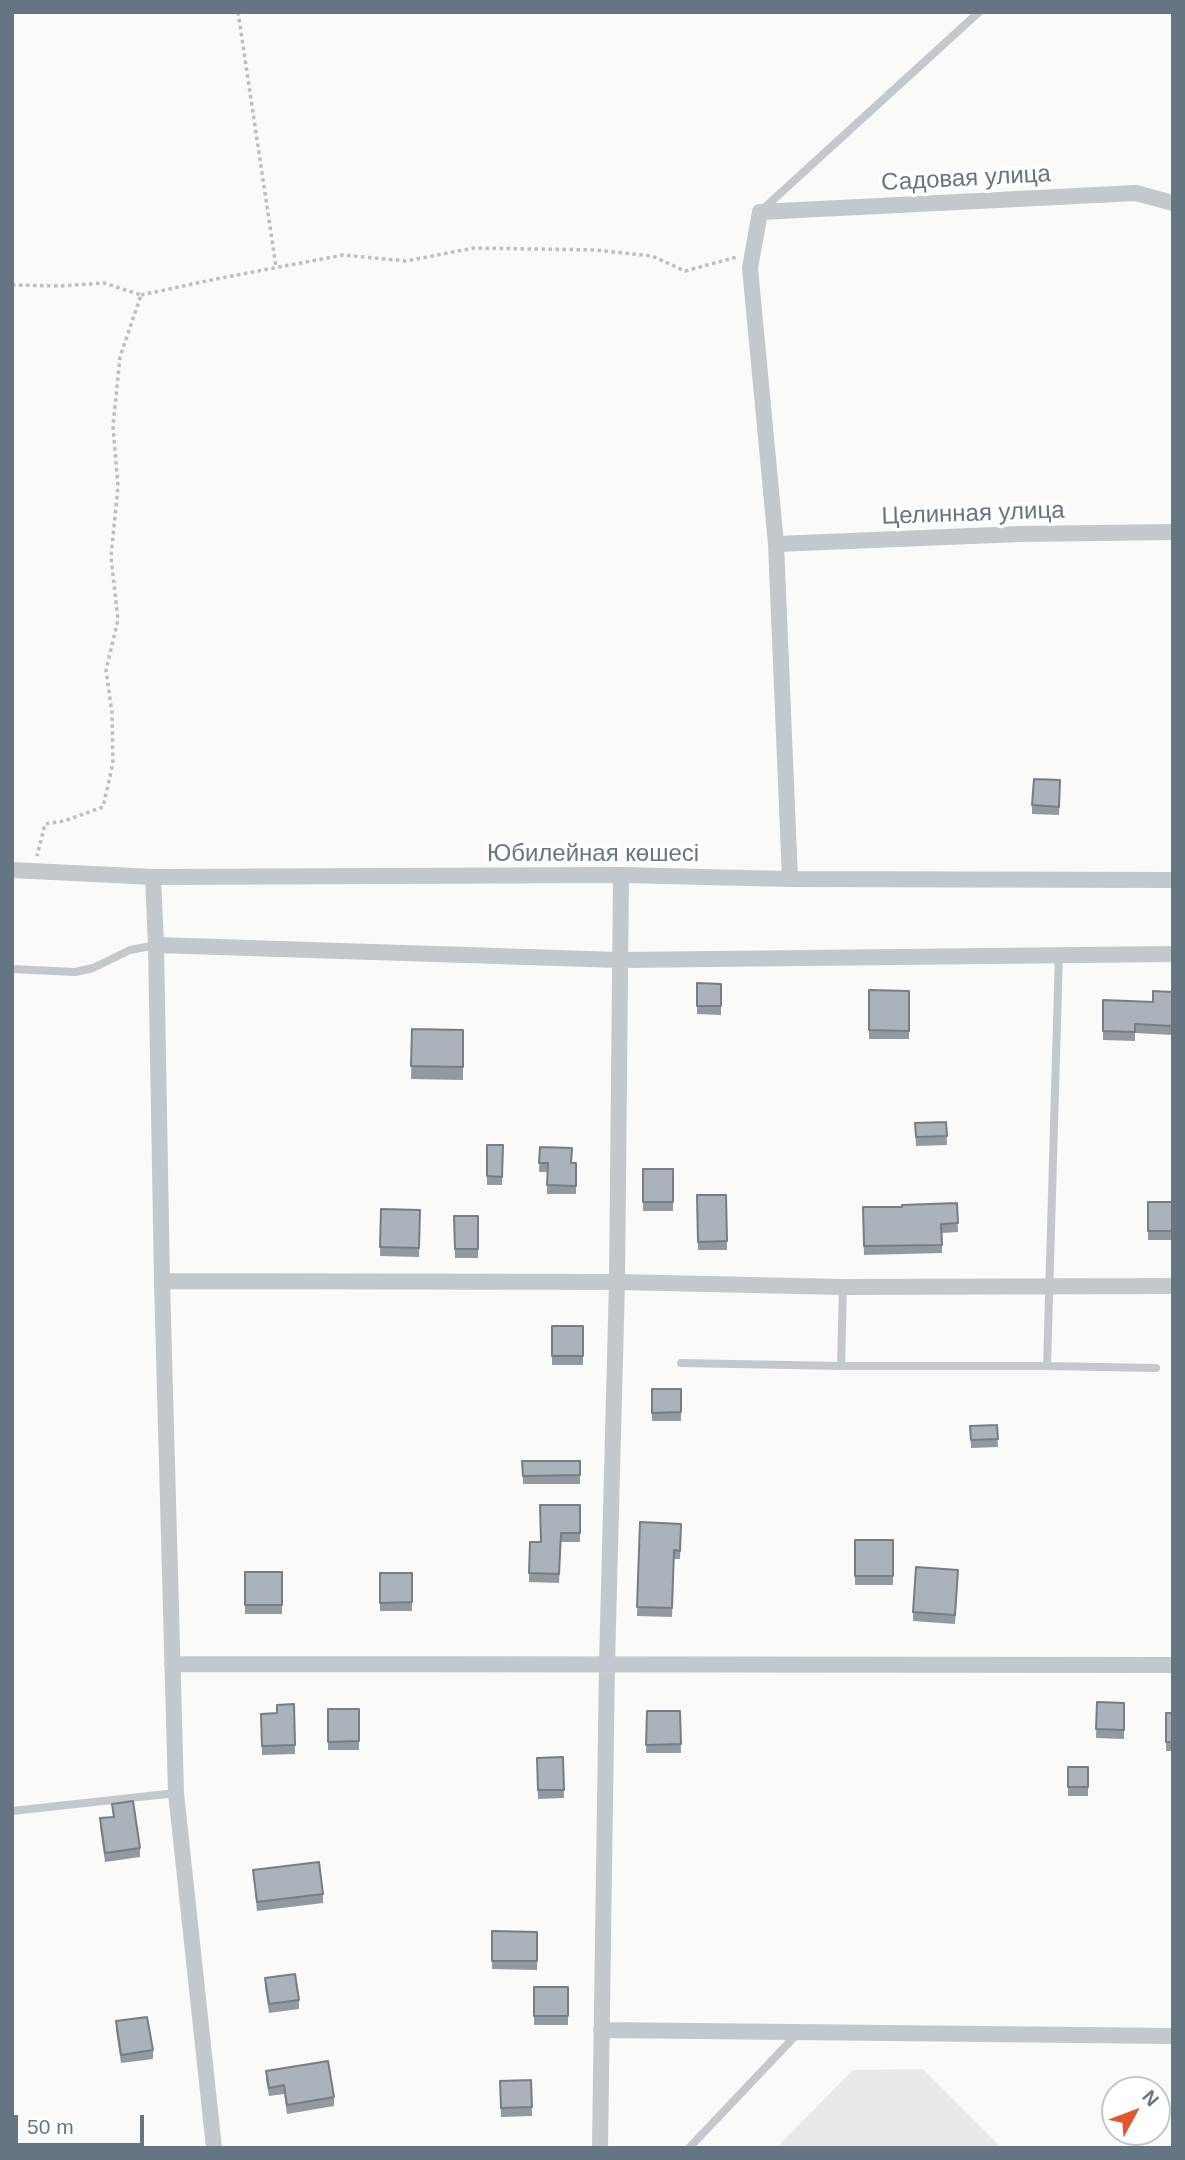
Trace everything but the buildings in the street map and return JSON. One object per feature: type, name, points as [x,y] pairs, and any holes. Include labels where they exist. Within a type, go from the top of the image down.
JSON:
[{"type":"street","name":"Садовая улица","points":[[760,212],[1136,194],[1173,203]]},
{"type":"street","points":[[760,212],[750,268],[775,544],[790,879]]},
{"type":"street","name":"Целинная улица","points":[[775,544],[1020,534],[1173,532]]},
{"type":"street","name":"Юбилейная көшесі","points":[[12,870],[153,877],[621,875],[790,879],[1173,880]]},
{"type":"street","points":[[600,2148],[607,1663],[617,1282],[621,875]]},
{"type":"street","points":[[153,877],[176,1793],[214,2148]]},
{"type":"street","points":[[156,945],[620,960],[1173,954]]},
{"type":"street","points":[[162,1281],[617,1282],[843,1287],[1173,1286]]},
{"type":"street","points":[[172,1664],[1173,1665]]},
{"type":"street","points":[[601,2030],[1173,2036]]},
{"type":"lane","points":[[760,212],[979,12]]},
{"type":"lane","points":[[12,969],[75,972],[93,968],[130,950],[156,945]]},
{"type":"lane","points":[[1047,1366],[1059,954]]},
{"type":"lane","points":[[841,1366],[843,1287]]},
{"type":"lane","points":[[681,1363],[1156,1368]]},
{"type":"lane","points":[[12,1811],[176,1793]]},
{"type":"lane","points":[[689,2148],[798,2034]]},
{"type":"path","points":[[238,12],[276,267]]},
{"type":"path","points":[[12,285],[104,283],[141,295],[343,255],[406,261],[474,248],[596,250],[652,256],[685,271],[722,262],[753,250]]},
{"type":"path","points":[[33,872],[45,824],[64,821],[103,807],[113,763],[112,713],[106,670],[118,620],[111,557],[118,486],[113,426],[120,357],[141,295]]},
{"type":"shaded area","points":[[923,2069],[1002,2148],[776,2148],[853,2070]]}]
